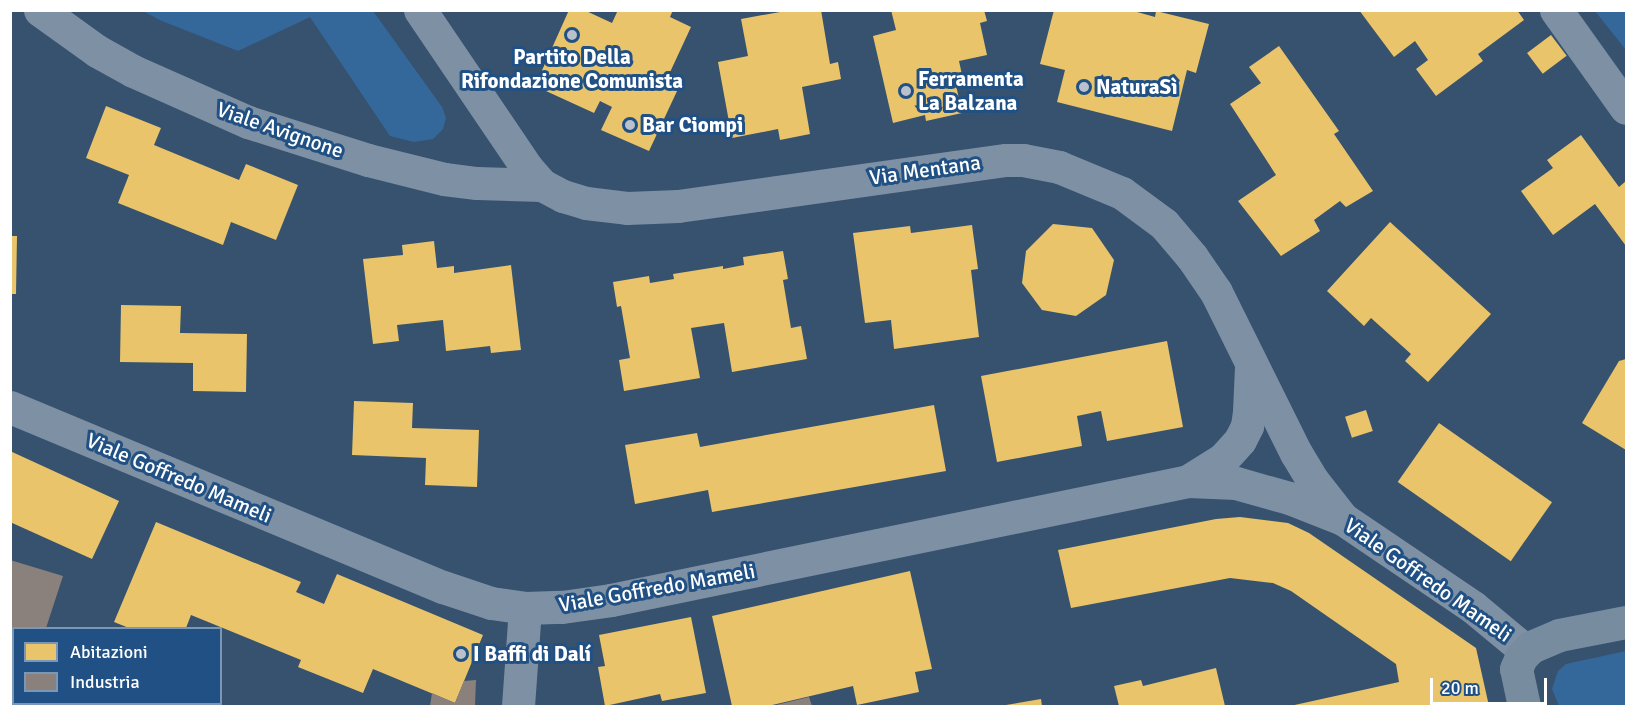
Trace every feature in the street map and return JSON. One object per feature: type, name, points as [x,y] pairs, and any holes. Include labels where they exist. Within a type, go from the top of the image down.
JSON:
[{"type":"main road","points":[[1524,706],[1516,669],[1526,651],[1539,642],[1559,635],[1626,622]]},
{"type":"street","name":"Viale Avignone","points":[[40,10],[97,51],[133,71],[248,122],[368,160],[444,179],[477,183],[542,185]]},
{"type":"street","name":"Via Mentana","points":[[420,10],[527,168],[542,185],[563,196],[586,203],[651,208],[983,161],[1023,160],[1079,173],[1122,193],[1164,224],[1192,257],[1216,292],[1296,453],[1313,481],[1343,519]]},
{"type":"street","points":[[1556,10],[1626,108]]},
{"type":"street","name":"Viale Goffredo Mameli","points":[[1188,482],[1223,459],[1240,440],[1247,426],[1251,366]]},
{"type":"street","name":"Viale Goffredo Mameli","points":[[10,407],[443,587],[491,603],[525,608],[562,607],[611,600],[1188,482],[1218,481],[1248,486],[1343,519],[1473,607],[1526,651]]},
{"type":"street","points":[[518,706],[525,608]]},
{"type":"shaded area","points":[[143,11],[373,11],[442,107],[446,118],[443,129],[433,139],[414,142],[390,136],[310,17],[238,51],[162,21]]},
{"type":"shaded area","points":[[1595,11],[1626,11],[1626,50]]},
{"type":"shaded area","points":[[1626,651],[1626,706],[1559,706],[1552,689],[1558,671],[1566,664]]},
{"type":"building: Abitazioni","points":[[569,10],[584,10],[612,23],[618,10],[673,10],[670,17],[691,27],[665,83],[678,89],[649,151],[601,130],[612,107],[600,101],[594,113],[535,86]]},
{"type":"building: Abitazioni","points":[[791,10],[821,10],[830,64],[838,62],[841,79],[802,87],[810,134],[780,140],[778,129],[732,138],[718,62],[748,56],[741,19]]},
{"type":"building: Abitazioni","points":[[891,10],[984,10],[987,21],[980,23],[987,55],[959,61],[964,84],[956,85],[962,113],[926,121],[925,115],[893,123],[873,36],[896,30]]},
{"type":"building: Abitazioni","points":[[1054,10],[1130,10],[1155,17],[1156,11],[1209,24],[1196,73],[1187,70],[1172,131],[1057,102],[1065,70],[1040,64]]},
{"type":"building: Abitazioni","points":[[1359,10],[1517,10],[1524,20],[1478,54],[1483,61],[1436,96],[1416,69],[1428,60],[1415,41],[1394,57]]},
{"type":"building: Abitazioni","points":[[1551,35],[1567,56],[1543,74],[1527,53]]},
{"type":"building: Abitazioni","points":[[1279,46],[1339,131],[1334,134],[1373,191],[1346,207],[1340,201],[1314,220],[1320,231],[1281,256],[1238,201],[1276,175],[1230,104],[1261,83],[1249,67]]},
{"type":"building: Abitazioni","points":[[106,106],[161,128],[154,145],[239,180],[246,164],[298,185],[276,240],[231,222],[223,245],[118,203],[129,175],[86,158]]},
{"type":"building: Abitazioni","points":[[1581,135],[1619,187],[1626,181],[1626,246],[1595,204],[1553,235],[1521,191],[1553,168],[1547,160]]},
{"type":"building: Abitazioni","points":[[1390,222],[1491,314],[1428,382],[1405,361],[1411,354],[1371,318],[1364,326],[1327,291]]},
{"type":"building: Abitazioni","points":[[1053,224],[1092,228],[1114,260],[1106,295],[1076,316],[1042,310],[1022,283],[1026,251]]},
{"type":"building: Abitazioni","points":[[972,225],[978,269],[971,270],[979,337],[894,349],[891,320],[865,323],[853,233],[910,226],[911,233]]},
{"type":"building: Abitazioni","points":[[10,236],[17,236],[16,294],[10,294]]},
{"type":"building: Abitazioni","points":[[434,241],[437,268],[454,266],[454,273],[511,265],[521,350],[491,353],[490,346],[446,351],[443,320],[397,325],[399,341],[373,344],[363,259],[403,255],[402,245]]},
{"type":"building: Abitazioni","points":[[783,251],[788,279],[783,280],[791,328],[801,326],[807,359],[732,372],[724,323],[691,328],[700,378],[624,391],[619,360],[630,358],[621,306],[617,307],[613,282],[649,276],[650,283],[674,279],[673,274],[744,265],[743,257]]},
{"type":"building: Abitazioni","points":[[121,305],[181,306],[180,333],[247,334],[246,392],[193,391],[193,363],[120,362]]},
{"type":"building: Abitazioni","points":[[1167,341],[1183,427],[1107,441],[1101,411],[1077,416],[1082,446],[997,462],[981,376]]},
{"type":"building: Abitazioni","points":[[1626,359],[1626,450],[1582,423],[1619,361]]},
{"type":"building: Abitazioni","points":[[354,401],[413,403],[412,428],[479,430],[477,487],[425,485],[426,458],[352,455]]},
{"type":"building: Abitazioni","points":[[934,405],[946,471],[712,512],[708,490],[635,504],[625,445],[697,433],[700,447]]},
{"type":"building: Abitazioni","points":[[1366,410],[1373,431],[1352,438],[1345,417]]},
{"type":"building: Abitazioni","points":[[1439,423],[1552,502],[1511,561],[1398,482]]},
{"type":"building: Abitazioni","points":[[10,451],[119,501],[92,559],[10,522]]},
{"type":"building: Abitazioni","points":[[1240,517],[1288,523],[1309,533],[1476,648],[1489,706],[1290,706],[1399,682],[1396,664],[1291,591],[1273,583],[1230,578],[1071,608],[1058,550],[1216,519]]},
{"type":"building: Abitazioni","points":[[156,522],[301,582],[296,592],[324,604],[337,574],[483,635],[455,703],[373,669],[363,693],[298,667],[301,660],[191,615],[186,627],[126,627],[114,622]]},
{"type":"building: Abitazioni","points":[[910,571],[932,669],[915,672],[919,692],[857,705],[853,686],[768,706],[732,706],[712,616]]},
{"type":"building: Abitazioni","points":[[691,617],[706,693],[662,701],[660,694],[605,706],[598,667],[605,666],[599,635]]},
{"type":"building: Abitazioni","points":[[1216,668],[1225,706],[1119,706],[1114,686],[1141,680],[1143,686]]},
{"type":"building: Abitazioni","points":[[1041,699],[1042,706],[1006,706],[1006,705]]},
{"type":"building: Abitazioni","points":[[10,701],[12,705],[65,706],[10,706]]},
{"type":"building: Industria","points":[[10,560],[63,576],[46,627],[10,627]]},
{"type":"building: Industria","points":[[476,680],[475,706],[430,706],[432,693],[455,703],[464,681]]},
{"type":"building: Industria","points":[[809,697],[812,706],[772,706]]},
{"type":"place","name":"Partito Della Rifondazione Comunista","points":[[572,35]]},
{"type":"place","name":"NaturaSì","points":[[1084,87]]},
{"type":"place","name":"Ferramenta La Balzana","points":[[906,91]]},
{"type":"place","name":"Bar Ciompi","points":[[630,125]]},
{"type":"place","name":"I Baffi di Dalí","points":[[461,654]]}]
